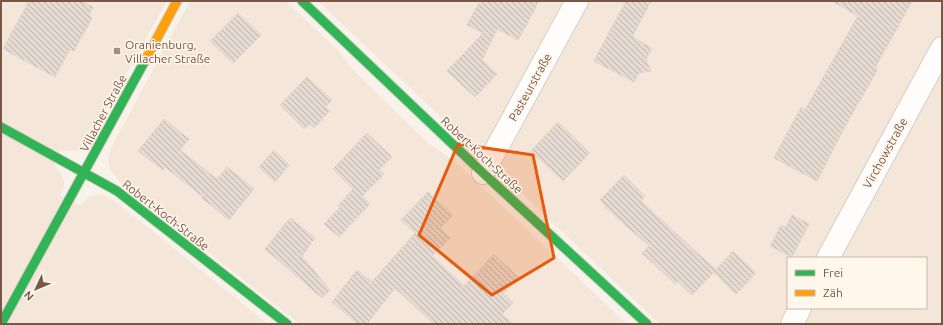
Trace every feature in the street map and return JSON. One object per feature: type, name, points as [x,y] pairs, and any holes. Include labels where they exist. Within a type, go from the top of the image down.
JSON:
[{"type":"street","name":"Villacher Straße","points":[[1,324],[177,1]]},
{"type":"street","name":"Robert-Koch-Straße","points":[[302,1],[483,173],[647,324]]},
{"type":"street","name":"Pasteurstraße","points":[[483,173],[577,1]]},
{"type":"street","name":"Virchowstraße","points":[[829,257],[942,48]]},
{"type":"street","points":[[1,127],[84,172]]},
{"type":"street","name":"Robert-Koch-Straße","points":[[84,172],[116,191],[287,324]]},
{"type":"street","points":[[792,324],[800,309]]},
{"type":"highlighted area","points":[[458,144],[533,155],[554,258],[492,295],[419,235]]},
{"type":"shaded area","points":[[1,1],[167,1],[88,142],[77,151],[60,150],[54,166],[61,174],[64,181],[64,187],[60,195],[81,206],[88,198],[94,196],[103,195],[116,202],[268,324],[1,324]]},
{"type":"shaded area","points":[[190,1],[285,1],[336,48],[355,72],[427,142],[458,164],[627,324],[300,324],[125,187],[110,170],[108,160],[110,150]]},
{"type":"shaded area","points":[[318,1],[942,1],[942,324],[660,324]]},
{"type":"building","points":[[29,1],[82,1],[93,7],[89,16],[92,18],[74,51],[70,49],[55,77],[3,49]]},
{"type":"building","points":[[480,1],[539,1],[518,40],[497,29],[482,60],[497,74],[475,97],[447,71],[483,33],[467,25]]},
{"type":"building","points":[[626,1],[651,1],[632,37],[652,48],[646,59],[651,71],[639,73],[634,82],[594,61]]},
{"type":"building","points":[[832,1],[912,1],[875,68],[878,69],[843,130],[817,181],[774,158],[801,107],[805,110],[858,16]]},
{"type":"building","points":[[238,13],[261,35],[233,63],[210,41]]},
{"type":"building","points":[[307,77],[332,100],[325,107],[330,111],[314,128],[310,124],[304,129],[280,105]]},
{"type":"building","points":[[164,119],[189,139],[180,150],[217,179],[227,167],[254,189],[229,220],[165,167],[163,170],[138,151]]},
{"type":"building","points":[[558,122],[590,153],[563,181],[531,151]]},
{"type":"building","points":[[367,133],[392,157],[379,170],[384,174],[362,196],[370,204],[339,237],[324,224],[340,207],[338,206],[353,189],[333,169]]},
{"type":"building","points":[[274,150],[289,165],[275,182],[259,167]]},
{"type":"building","points":[[624,175],[645,196],[641,201],[716,270],[692,295],[677,281],[675,284],[642,253],[649,246],[604,206],[605,205],[600,200]]},
{"type":"building","points":[[428,192],[453,215],[440,228],[450,238],[432,256],[464,286],[494,254],[518,277],[503,294],[513,303],[502,314],[513,324],[434,324],[395,288],[367,324],[358,324],[332,302],[357,270],[372,282],[415,233],[401,220]]},
{"type":"building","points":[[792,215],[809,224],[792,257],[770,246],[781,225],[786,227]]},
{"type":"building","points":[[290,218],[315,238],[302,256],[330,290],[322,298],[265,249]]},
{"type":"building","points":[[733,251],[756,273],[736,294],[714,272]]},
{"type":"traffic: fast","points":[[302,1],[483,173],[647,324]]},
{"type":"traffic: fast","points":[[1,324],[147,57]]},
{"type":"traffic: fast","points":[[1,127],[117,191],[287,324]]},
{"type":"traffic: slow","points":[[147,57],[177,1]]},
{"type":"place","name":"Oranienburg, Villacher Straße","points":[[117,51]]}]
